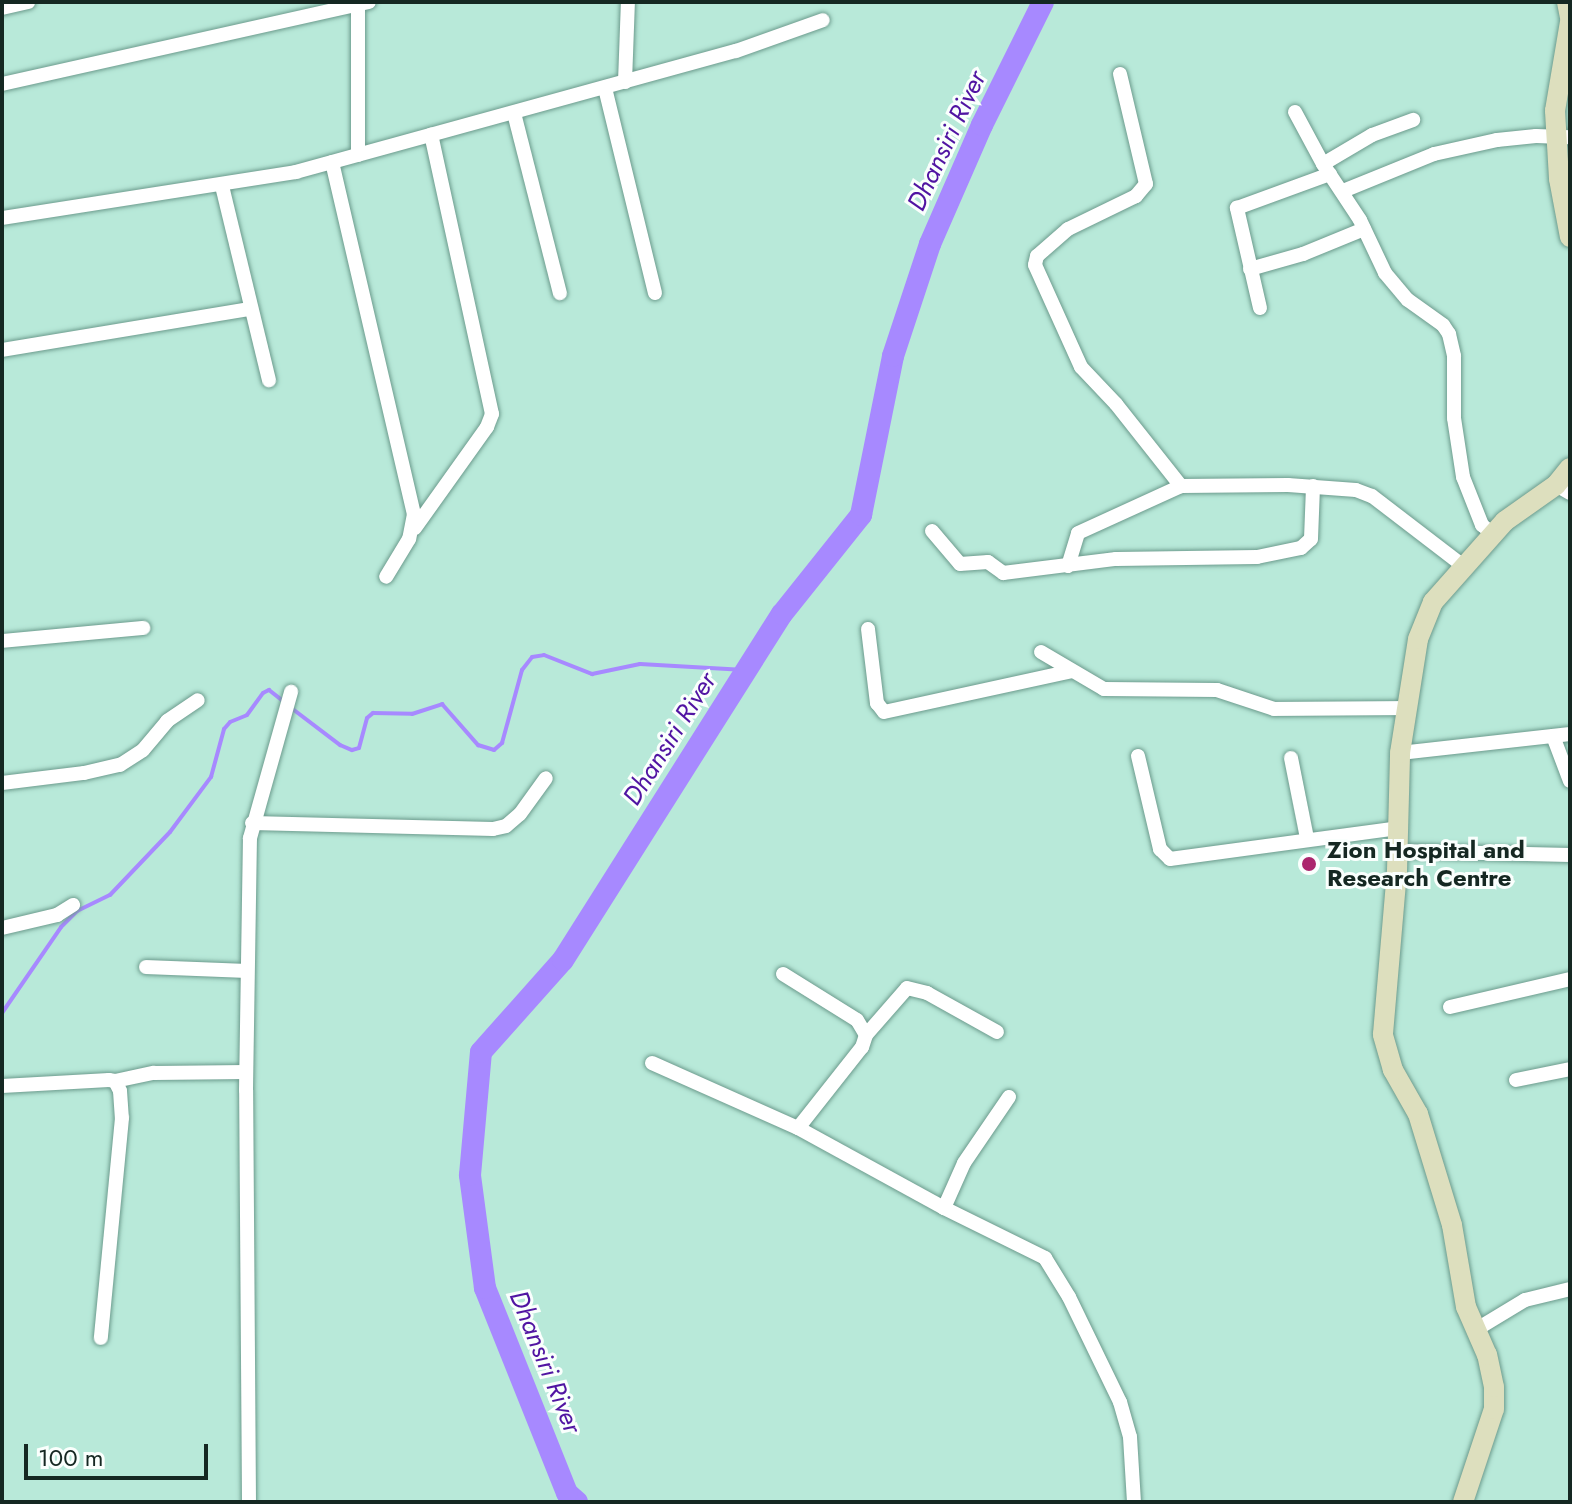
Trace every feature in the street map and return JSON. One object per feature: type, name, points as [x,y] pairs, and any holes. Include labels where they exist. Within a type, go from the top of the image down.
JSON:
[{"type":"street","points":[[2,8],[28,2]]},
{"type":"street","points":[[625,82],[628,2]]},
{"type":"street","points":[[1567,2],[1570,20],[1555,111],[1563,138],[1570,237]]},
{"type":"street","points":[[2,84],[362,3],[358,155]]},
{"type":"street","points":[[2,218],[222,186],[332,162],[605,88],[780,37],[823,20]]},
{"type":"street","points":[[1120,74],[1146,184],[1136,196],[1068,229],[1037,256],[1035,265],[1081,367],[1110,396],[1181,486]]},
{"type":"street","points":[[605,88],[655,293]]},
{"type":"street","points":[[1295,112],[1396,288],[1449,334],[1454,356],[1454,418],[1463,477],[1482,525],[1495,536]]},
{"type":"street","points":[[514,113],[560,293]]},
{"type":"street","points":[[1260,308],[1237,208],[1326,169],[1372,135],[1413,120]]},
{"type":"street","points":[[386,577],[413,530],[487,427],[492,414],[431,135]]},
{"type":"street","points":[[1343,191],[1434,154],[1497,140],[1536,136],[1563,138]]},
{"type":"street","points":[[332,162],[411,497],[413,530]]},
{"type":"street","points":[[222,186],[269,380]]},
{"type":"street","points":[[1250,269],[1303,254],[1364,229]]},
{"type":"street","points":[[2,350],[251,309]]},
{"type":"street","points":[[1463,1502],[1471,1467],[1494,1409],[1494,1387],[1477,1329],[1466,1307],[1452,1225],[1418,1114],[1393,1070],[1383,1034],[1397,851],[1400,753],[1418,639],[1433,602],[1462,565],[1495,536],[1505,521],[1563,489],[1570,468]]},
{"type":"street","points":[[1068,566],[1078,533],[1181,486],[1313,486],[1356,490],[1372,496],[1462,565]]},
{"type":"street","points":[[932,531],[960,564],[988,562],[1003,573],[1116,559],[1257,557],[1301,548],[1313,534],[1313,486]]},
{"type":"street","points":[[2,641],[143,628]]},
{"type":"street","points":[[868,629],[877,703],[884,712],[1072,671]]},
{"type":"street","points":[[1041,652],[1104,689],[1217,690],[1274,709],[1407,708]]},
{"type":"street","points":[[249,1502],[246,1072],[252,823],[291,692]]},
{"type":"street","points":[[2,783],[84,773],[120,765],[143,750],[180,709],[198,700]]},
{"type":"street","points":[[1400,753],[1570,734]]},
{"type":"street","points":[[1553,736],[1570,781]]},
{"type":"street","points":[[1138,756],[1160,849],[1170,859],[1398,828]]},
{"type":"street","points":[[1291,758],[1307,838]]},
{"type":"street","points":[[252,823],[493,829],[506,826],[520,814],[546,778]]},
{"type":"street","points":[[1397,851],[1570,855]]},
{"type":"street","points":[[2,928],[57,915],[73,905]]},
{"type":"street","points":[[146,967],[247,971]]},
{"type":"street","points":[[783,974],[857,1020],[866,1035]]},
{"type":"street","points":[[1450,1007],[1570,979]]},
{"type":"street","points":[[798,1128],[862,1047],[866,1035],[907,988],[927,993],[997,1032]]},
{"type":"street","points":[[652,1063],[798,1128],[944,1208],[1045,1258],[1084,1325],[1120,1402],[1130,1437],[1134,1502]]},
{"type":"street","points":[[1516,1080],[1570,1069]]},
{"type":"street","points":[[2,1086],[83,1079],[115,1081],[154,1073],[246,1072]]},
{"type":"street","points":[[101,1338],[122,1118],[120,1091],[115,1081]]},
{"type":"street","points":[[944,1208],[964,1163],[1009,1097]]},
{"type":"street","points":[[1477,1329],[1525,1300],[1570,1289]]},
{"type":"waterway","name":"Dhansiri River","points":[[577,1502],[567,1493],[485,1288],[470,1175],[481,1052],[563,960],[782,614],[861,515],[893,356],[930,244],[982,125],[1043,2]]},
{"type":"waterway","points":[[290,707],[340,745],[352,750],[359,748],[367,718],[373,713],[412,714],[442,704],[478,745],[494,750],[502,743],[522,670],[532,657],[544,655],[592,674],[640,664],[745,670]]},
{"type":"waterway","points":[[2,1013],[61,927],[77,911],[110,895],[170,832],[211,777],[224,729],[230,722],[247,715],[263,693],[269,690],[283,701]]},
{"type":"place","name":"Zion Hospital and Research Centre","points":[[1309,864]]}]
